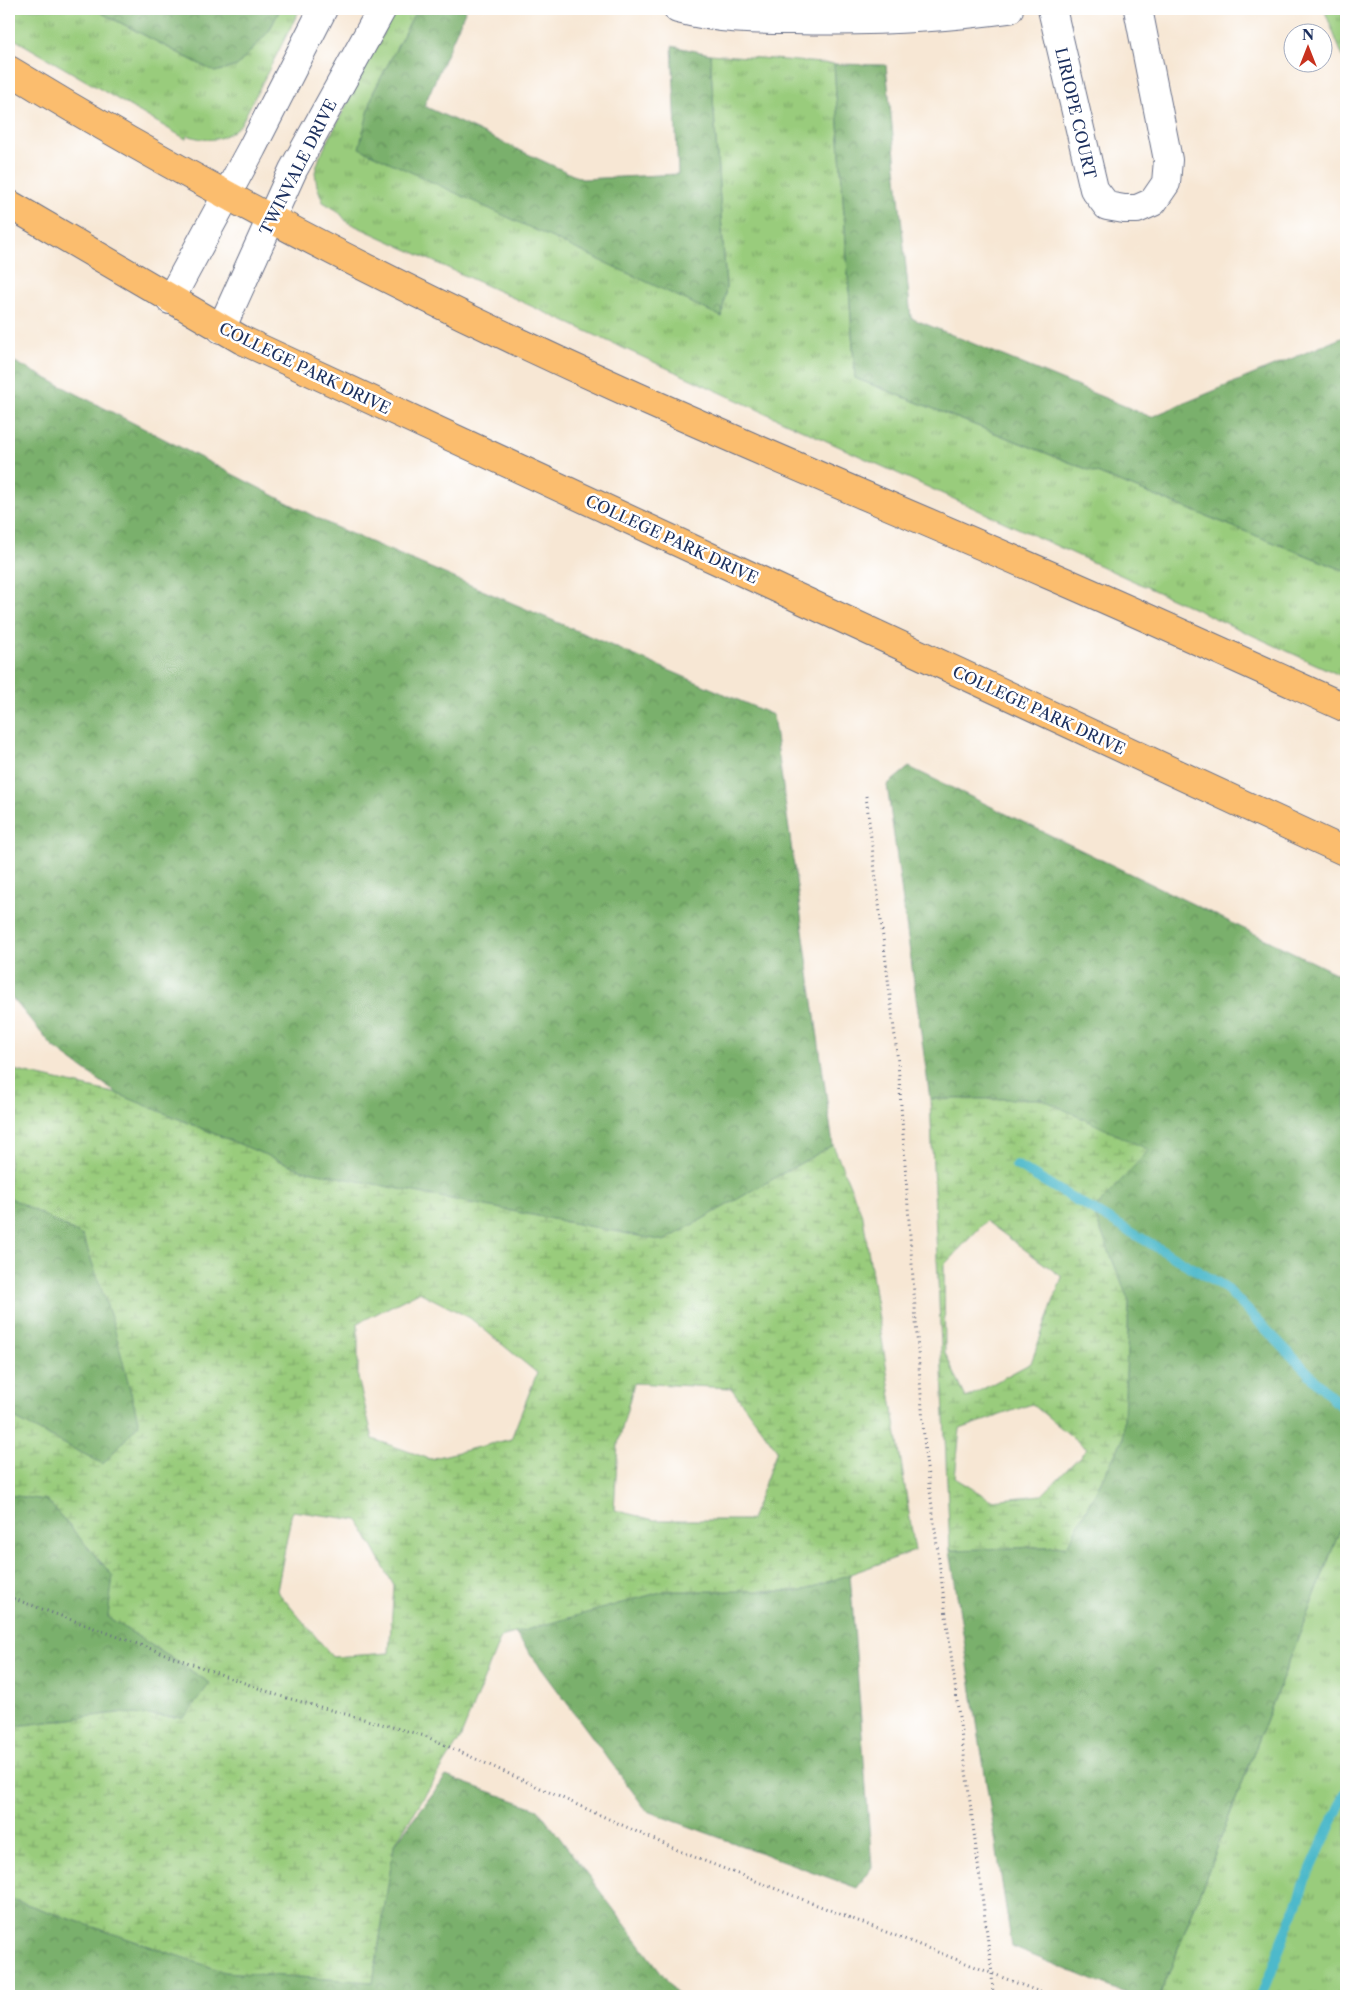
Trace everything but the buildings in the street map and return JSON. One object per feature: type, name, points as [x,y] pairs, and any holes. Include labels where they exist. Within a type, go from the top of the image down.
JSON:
[{"type":"main road","points":[[9,70],[79,113],[226,194],[435,302],[635,396],[1051,575],[1346,708]]},
{"type":"main road","name":"COLLEGE PARK DRIVE","points":[[9,204],[170,300],[242,340],[1346,852]]},
{"type":"street","points":[[170,300],[323,9]]},
{"type":"street","name":"TWINVALE DRIVE","points":[[221,329],[294,170],[382,9]]},
{"type":"street","points":[[678,9],[697,14],[750,20],[825,21],[901,19],[977,14],[1009,9]]},
{"type":"street","name":"LIRIOPE COURT","points":[[1052,9],[1094,189],[1107,206],[1124,210],[1137,210],[1153,202],[1166,183],[1168,160],[1138,9]]},
{"type":"path","points":[[866,796],[898,1062],[926,1452],[992,1974],[993,1996]]},
{"type":"path","points":[[9,1597],[280,1696],[425,1736],[684,1853],[1050,1996]]},
{"type":"green space","points":[[9,9],[94,9],[215,72],[269,31],[280,9],[300,9],[241,124],[222,137],[209,140],[187,135],[186,139],[9,36]]},
{"type":"green space","points":[[94,9],[280,9],[269,31],[237,66],[215,72]]},
{"type":"green space","points":[[396,9],[417,9],[373,93],[722,317],[726,287],[710,54],[834,64],[855,378],[1346,571],[1346,678],[347,222],[338,211],[323,202],[317,186],[315,172],[320,156]]},
{"type":"green space","points":[[417,9],[466,9],[424,106],[582,179],[678,174],[672,46],[710,54],[726,287],[722,317],[359,148],[373,93]]},
{"type":"green space","points":[[1324,9],[1346,9],[1346,65],[1332,29],[1332,22],[1329,22]]},
{"type":"green space","points":[[834,64],[886,65],[911,318],[1151,417],[1346,336],[1346,571],[855,378]]},
{"type":"green space","points":[[9,359],[333,526],[773,715],[833,1145],[664,1241],[302,1170],[118,1094],[53,1047],[9,994]]},
{"type":"green space","points":[[909,767],[1346,978],[1346,1514],[1160,1996],[1132,1996],[1012,1947],[950,1550],[1067,1546],[1123,1439],[1129,1302],[1093,1211],[1042,1099],[930,1099],[887,785]]},
{"type":"green space","points":[[9,1069],[118,1094],[302,1170],[664,1241],[833,1145],[863,1217],[915,1551],[802,1591],[664,1591],[501,1637],[460,1739],[394,1845],[373,1982],[225,1972],[9,1898],[9,1727],[118,1713],[184,1718],[210,1683],[108,1617],[113,1576],[47,1500],[9,1495],[9,1422],[16,1419],[103,1464],[139,1424],[113,1323],[83,1236],[9,1197]],"holes":[[[419,1292],[470,1318],[537,1373],[511,1439],[430,1459],[373,1439],[358,1378],[358,1323]],[[634,1383],[731,1388],[777,1450],[751,1520],[654,1520],[614,1510],[618,1444]],[[292,1511],[358,1520],[394,1586],[389,1653],[333,1657],[277,1591]]]},
{"type":"green space","points":[[930,1099],[1042,1099],[1149,1150],[1093,1211],[1129,1302],[1123,1439],[1067,1546],[950,1550]],"holes":[[[986,1221],[1062,1277],[1031,1363],[966,1398],[945,1353],[944,1265]],[[1032,1404],[1087,1449],[1042,1495],[991,1500],[955,1478],[960,1429]]]},
{"type":"green space","points":[[9,1197],[83,1236],[113,1322],[139,1424],[103,1464],[16,1419],[9,1422]]},
{"type":"green space","points":[[9,1495],[47,1500],[113,1576],[108,1617],[210,1683],[185,1718],[118,1713],[9,1727]]},
{"type":"green space","points":[[1346,1514],[1346,1996],[1160,1996]]},
{"type":"green space","points":[[850,1574],[872,1867],[857,1888],[647,1811],[515,1633],[664,1591],[802,1591]]},
{"type":"green space","points":[[446,1776],[538,1809],[679,1996],[9,1996],[9,1898],[225,1972],[373,1982],[394,1845]]},
{"type":"waterway","points":[[1016,1165],[1225,1287],[1346,1412]]},
{"type":"waterway","points":[[1261,1996],[1312,1866],[1346,1791]]}]
